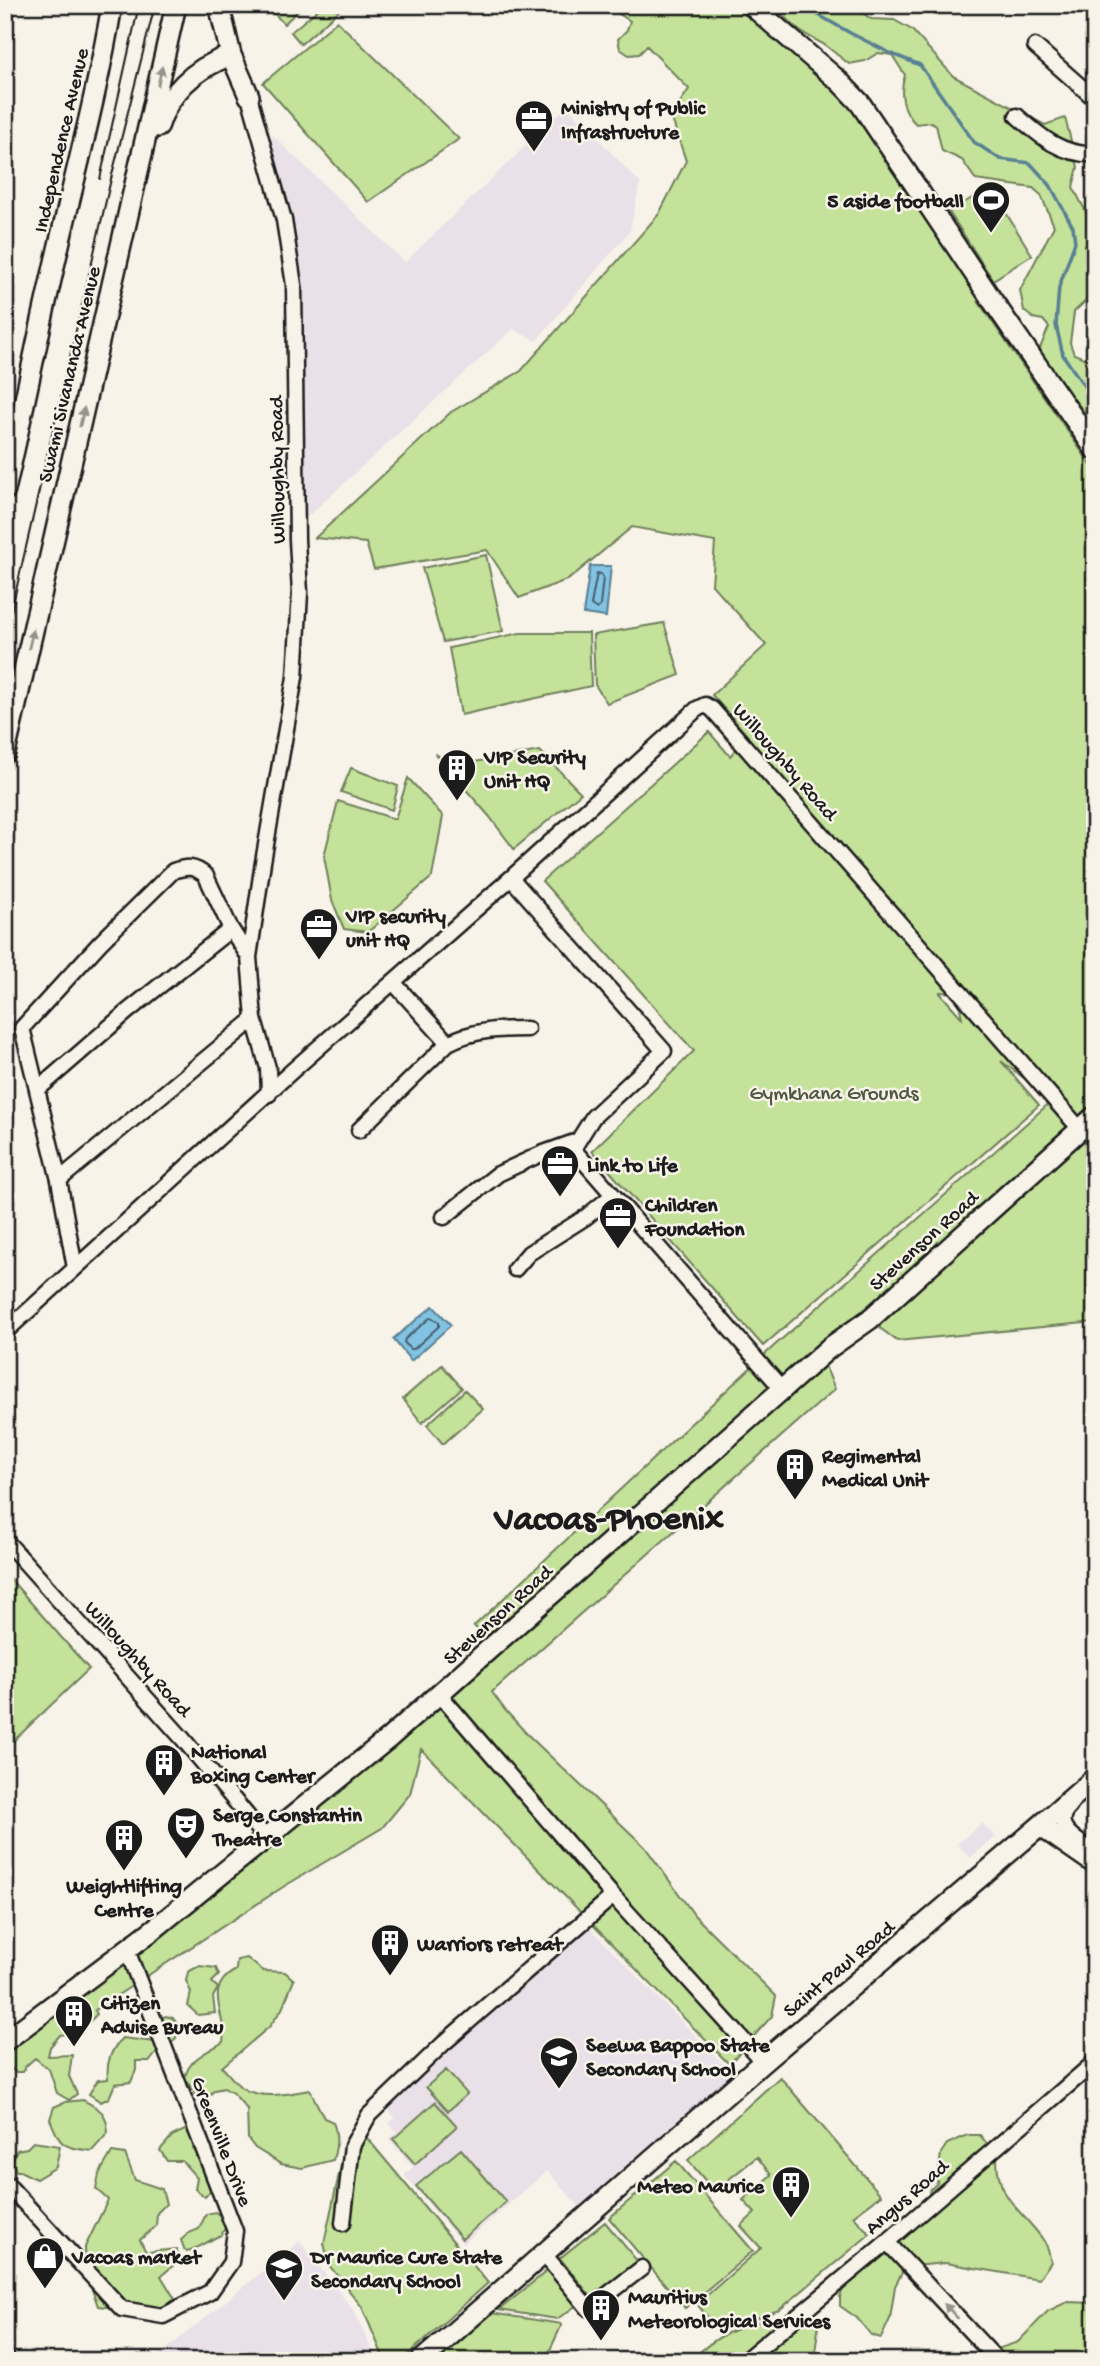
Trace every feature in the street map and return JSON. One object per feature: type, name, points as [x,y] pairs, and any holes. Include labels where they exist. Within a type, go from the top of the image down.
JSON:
[{"type":"street","name":"Independence Avenue","points":[[5,488],[88,124],[112,5]]},
{"type":"street","name":"Swami Sivananda Avenue","points":[[5,753],[176,5]]},
{"type":"street","points":[[219,5],[231,55],[249,96]]},
{"type":"street","points":[[751,5],[840,82],[860,103],[1095,449]]},
{"type":"street","points":[[1035,46],[1095,99]]},
{"type":"street","points":[[135,183],[162,113],[173,94],[191,76],[231,55]]},
{"type":"street","name":"Willoughby Road","points":[[249,96],[284,220],[294,285],[300,593],[295,677],[249,957],[254,1019],[268,1068],[269,1094]]},
{"type":"street","points":[[1017,116],[1048,142],[1069,151],[1095,154]]},
{"type":"street","name":"Willoughby Road","points":[[5,1332],[696,709],[705,705],[712,709],[1087,1122]]},
{"type":"street","points":[[75,1268],[59,1180],[22,1028],[100,943],[173,872],[188,866],[199,870],[205,876],[231,929],[249,957]]},
{"type":"street","points":[[511,877],[664,1051],[593,1117],[573,1149],[783,1390]]},
{"type":"street","points":[[37,1090],[128,1011],[231,929]]},
{"type":"street","points":[[393,982],[448,1043]]},
{"type":"street","points":[[59,1180],[254,1019]]},
{"type":"street","points":[[359,1130],[448,1043],[464,1035],[496,1029],[527,1028]]},
{"type":"street","points":[[260,1044],[272,1063],[282,1070],[292,1071]]},
{"type":"street","name":"Stevenson Road","points":[[5,2041],[127,1950],[440,1695],[830,1348],[870,1319],[1087,1122]]},
{"type":"street","points":[[444,1217],[498,1174],[577,1141]]},
{"type":"street","points":[[514,1269],[529,1253],[586,1217],[614,1195]]},
{"type":"street","name":"Willoughby Road","points":[[5,1540],[183,1739],[266,1838]]},
{"type":"street","points":[[440,1695],[613,1896],[763,2062]]},
{"type":"street","name":"Saint Paul Road","points":[[421,2361],[763,2062],[1095,1778]]},
{"type":"street","points":[[1095,1785],[1065,1810],[1062,1818],[1069,1835],[1095,1853]]},
{"type":"street","points":[[1041,1826],[1095,1864]]},
{"type":"street","points":[[343,2223],[352,2146],[369,2115],[444,2043],[613,1896]]},
{"type":"street","name":"Greenville Drive","points":[[5,2182],[122,2309],[163,2316],[209,2292],[231,2262],[235,2231],[127,1950]]},
{"type":"street","name":"Angus Road","points":[[744,2361],[887,2242],[1095,2062]]},
{"type":"street","points":[[887,2242],[998,2361]]},
{"type":"street","points":[[544,2254],[589,2309],[642,2268]]},
{"type":"shaded area","points":[[567,106],[640,183],[630,231],[536,341],[513,329],[306,518],[303,336],[298,257],[271,134],[405,262]]},
{"type":"shaded area","points":[[982,1823],[996,1837],[970,1858],[957,1844]]},
{"type":"shaded area","name":"Seewa Bappoo State Secondary School","points":[[590,1928],[735,2076],[580,2207],[547,2171],[463,2244],[404,2175],[413,2167],[389,2139],[397,2132],[389,2123],[395,2118],[383,2104]]},
{"type":"shaded area","points":[[15,2177],[103,2274],[99,2277],[11,2181]]},
{"type":"shaded area","name":"Dr Maurice Cure State Secondary School","points":[[300,2241],[354,2311],[377,2361],[152,2361]]},
{"type":"green space","points":[[278,5],[304,5],[284,24],[272,11]]},
{"type":"green space","points":[[323,5],[345,5],[301,44],[291,32]]},
{"type":"green space","name":"Gymkhana Grounds","points":[[605,5],[744,5],[854,107],[979,298],[978,301],[1095,471],[1095,1322],[897,1341],[880,1328],[880,1318],[819,1352],[835,1389],[492,1692],[527,1734],[645,1847],[695,1916],[776,1996],[772,2016],[729,2064],[421,1749],[410,1794],[382,1828],[283,1887],[95,2010],[97,2014],[81,2028],[60,2035],[50,2047],[48,2056],[72,2055],[69,2076],[77,2094],[69,2100],[57,2093],[49,2069],[35,2058],[22,2072],[15,2072],[11,2068],[5,2074],[5,2049],[496,1648],[474,1626],[774,1346],[1045,1107],[1050,1097],[1001,1061],[1039,1105],[763,1346],[592,1151],[694,1051],[542,881],[709,732],[730,756],[748,736],[712,695],[766,645],[712,585],[715,542],[632,527],[569,579],[519,598],[487,550],[374,569],[366,543],[315,538],[451,412],[521,371],[659,214],[686,161],[671,116],[689,89],[647,46],[639,54],[629,55],[620,49],[618,39],[627,30],[630,21]],"holes":[[[940,992],[957,993],[962,1018]]]},
{"type":"green space","points":[[771,5],[852,5],[871,19],[894,20],[912,30],[953,76],[1045,125],[1065,118],[1078,167],[1073,187],[1095,229],[1085,246],[1086,257],[1095,270],[1095,292],[1074,312],[1070,343],[1074,354],[1095,362],[1095,424],[1046,367],[1040,348],[1049,327],[1043,320],[1033,318],[1024,311],[1020,290],[1054,226],[1041,195],[1033,188],[976,180],[962,160],[942,151],[936,125],[931,122],[916,124],[911,119],[902,94],[905,75],[892,55],[878,53],[865,61],[849,64],[825,45],[801,32]]},
{"type":"green space","points":[[337,21],[459,139],[368,202],[263,83]]},
{"type":"green space","name":"5 aside football","points":[[990,187],[1032,255],[993,280],[949,212]]},
{"type":"green space","points":[[486,555],[503,631],[443,642],[422,568]]},
{"type":"green space","points":[[664,623],[680,675],[607,703],[595,685],[593,635]]},
{"type":"green space","points":[[520,633],[589,633],[591,686],[461,715],[449,648]]},
{"type":"green space","points":[[540,751],[581,793],[514,849],[435,754],[456,765]]},
{"type":"green space","points":[[351,768],[398,786],[392,810],[341,792]]},
{"type":"green space","points":[[408,778],[443,816],[432,877],[368,932],[344,929],[332,900],[324,856],[338,801],[395,819]]},
{"type":"green space","points":[[442,1365],[462,1388],[422,1423],[403,1399]]},
{"type":"green space","points":[[465,1390],[483,1409],[443,1444],[427,1425]]},
{"type":"green space","points":[[5,1573],[89,1669],[5,1749]]},
{"type":"green space","points":[[247,1958],[263,1971],[285,1972],[294,1980],[282,2009],[269,2027],[222,2067],[234,2081],[250,2092],[276,2095],[310,2090],[324,2118],[333,2122],[336,2141],[333,2160],[302,2168],[281,2164],[255,2148],[248,2139],[247,2109],[234,2094],[224,2088],[215,2090],[206,2098],[196,2095],[185,2078],[194,2061],[223,2042],[224,2032],[218,2003],[220,1985],[236,1970],[237,1960]]},
{"type":"green space","points":[[199,1966],[216,1968],[219,1975],[212,1982],[218,1988],[213,1997],[215,2013],[198,2015],[188,2006],[191,1992],[186,1981],[188,1972]]},
{"type":"green space","points":[[166,2016],[173,2018],[179,2027],[176,2038],[168,2046],[158,2019]]},
{"type":"green space","points":[[122,2038],[155,2042],[157,2052],[150,2061],[136,2061],[131,2082],[115,2084],[109,2098],[101,2102],[89,2094],[98,2080],[108,2079],[110,2057]]},
{"type":"green space","points":[[446,2070],[467,2094],[448,2111],[426,2087]]},
{"type":"green space","points":[[780,2077],[881,2195],[853,2216],[870,2234],[779,2310],[719,2331],[697,2304],[761,2248],[741,2226],[755,2213],[743,2200],[771,2175],[757,2157],[714,2191],[688,2160]]},
{"type":"green space","points":[[83,2100],[102,2112],[106,2120],[108,2133],[92,2151],[74,2148],[60,2141],[50,2119],[54,2107],[65,2102]]},
{"type":"green space","points":[[435,2102],[457,2126],[415,2164],[393,2139]]},
{"type":"green space","points":[[357,2126],[488,2283],[401,2361],[385,2361],[362,2307],[329,2265],[324,2243],[346,2142]]},
{"type":"green space","points":[[185,2130],[197,2139],[193,2149],[204,2158],[215,2186],[205,2197],[195,2189],[197,2178],[182,2161],[167,2161],[160,2150],[172,2136]]},
{"type":"green space","points":[[968,2135],[980,2135],[997,2156],[998,2171],[1006,2194],[1045,2243],[1051,2262],[1039,2279],[945,2263],[905,2267],[895,2286],[890,2319],[881,2338],[871,2335],[857,2318],[840,2306],[844,2287],[924,2212],[930,2190],[937,2183],[941,2153],[947,2144]]},
{"type":"green space","points":[[33,2142],[60,2146],[56,2167],[36,2179],[16,2171],[12,2160],[17,2150],[27,2148]]},
{"type":"green space","points":[[461,2149],[506,2202],[462,2239],[416,2186]]},
{"type":"green space","points":[[112,2152],[125,2154],[135,2180],[162,2189],[166,2204],[157,2213],[156,2226],[140,2240],[146,2252],[177,2249],[175,2264],[161,2276],[175,2299],[156,2313],[98,2306],[86,2273],[85,2247],[108,2200],[96,2189],[99,2174]]},
{"type":"green space","points":[[676,2161],[753,2251],[685,2308],[609,2218]]},
{"type":"green space","points":[[215,2212],[229,2222],[221,2235],[195,2249],[185,2251],[181,2240],[199,2229],[206,2214]]},
{"type":"green space","points":[[605,2222],[638,2262],[592,2298],[560,2258]]},
{"type":"green space","points":[[548,2270],[577,2305],[557,2319],[499,2310]]},
{"type":"green space","points":[[1067,2302],[1095,2303],[1095,2361],[973,2361],[977,2356],[1018,2342],[1048,2311]]},
{"type":"green space","points":[[484,2312],[562,2324],[545,2361],[430,2361]]},
{"type":"green space","points":[[778,2317],[819,2321],[814,2361],[691,2361],[720,2337],[753,2323]]},
{"type":"water","points":[[590,566],[611,566],[606,617],[583,614]]},
{"type":"water","points":[[433,1306],[451,1325],[411,1361],[393,1339]]},
{"type":"waterway","points":[[801,5],[852,34],[920,65],[974,142],[1000,159],[1030,163],[1050,185],[1073,227],[1075,242],[1059,287],[1056,325],[1063,355],[1095,402]]},
{"type":"tram line","points":[[100,179],[139,5]]},
{"type":"tram line","points":[[5,638],[111,179],[155,5]]},
{"type":"place","name":"Ministry of Public Infrastructure","points":[[534,153]]},
{"type":"place","name":"5 aside football","points":[[991,234]]},
{"type":"place","name":"VIP Security Unit HQ","points":[[457,802]]},
{"type":"place","name":"VIP security unit HQ","points":[[319,961]]},
{"type":"place","name":"Link to Life","points":[[560,1198]]},
{"type":"place","name":"Children Foundation","points":[[618,1250]]},
{"type":"place","name":"Regimental Medical Unit","points":[[795,1501]]},
{"type":"place","name":"National Boxing Center","points":[[164,1797]]},
{"type":"place","name":"Serge Constantin Theatre","points":[[186,1860]]},
{"type":"place","name":"Weightlifting Centre","points":[[124,1872]]},
{"type":"place","name":"Warriors retreat","points":[[390,1977]]},
{"type":"place","name":"Citizen Advise Bureau","points":[[74,2048]]},
{"type":"place","name":"Seewa Bappoo State Secondary School","points":[[559,2090]]},
{"type":"place","name":"Meteo Maurice","points":[[791,2219]]},
{"type":"place","name":"Vacoas market","points":[[45,2290]]},
{"type":"place","name":"Dr Maurice Cure State Secondary School","points":[[284,2302]]},
{"type":"place","name":"Mauritius Meteorological Services","points":[[601,2342]]},
{"type":"district","name":"Vacoas-Phoenix","points":[[609,1516]]}]
